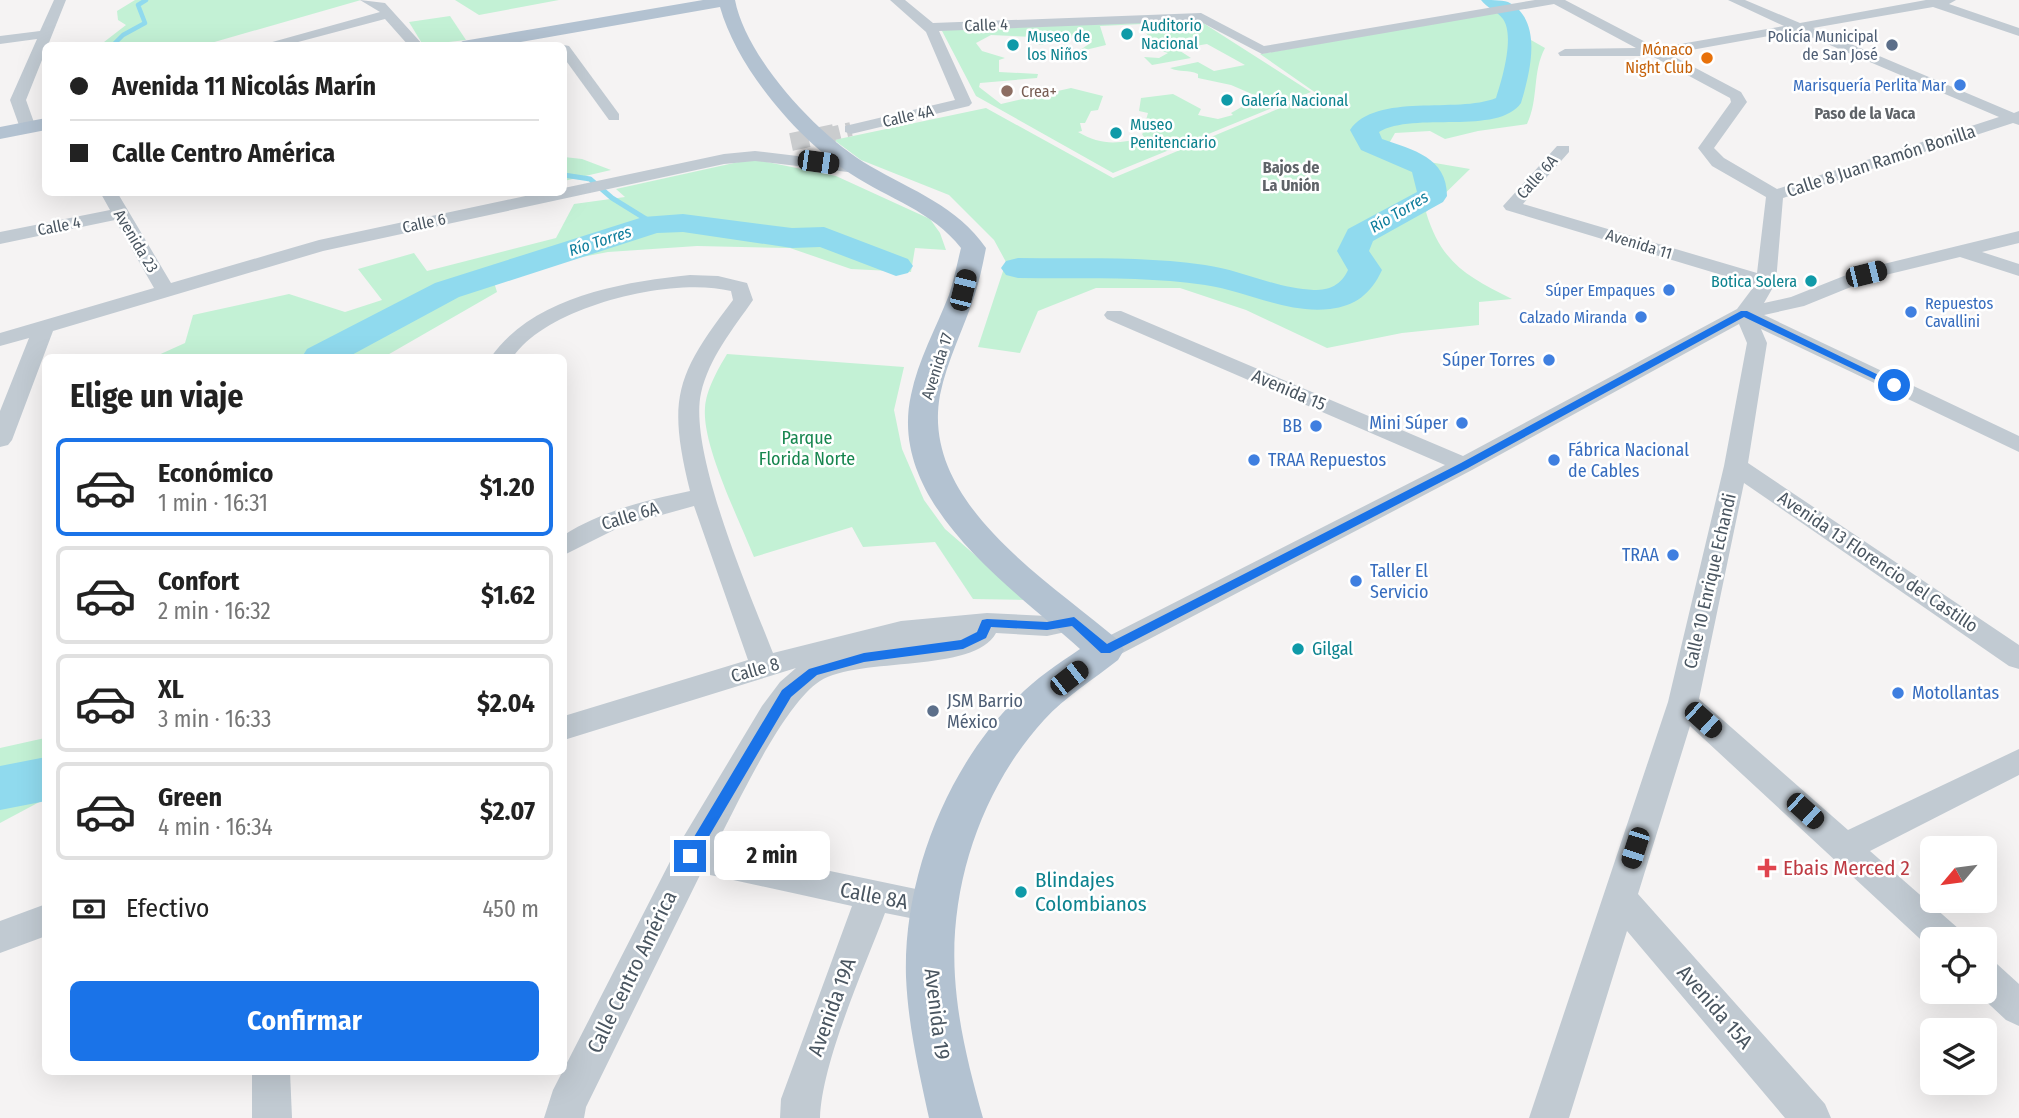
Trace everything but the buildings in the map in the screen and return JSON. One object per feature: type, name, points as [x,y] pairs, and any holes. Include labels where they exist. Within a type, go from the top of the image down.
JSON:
[{"type":"main road","points":[[558,42],[665,11],[727,0]]},
{"type":"main road","name":"Avenida 17","points":[[727,0],[733,23],[761,70],[812,132],[856,168],[946,215],[962,230],[974,248],[963,290],[923,409],[923,446],[934,481],[962,522],[1105,650]]},
{"type":"main road","points":[[665,11],[713,15],[733,23]]},
{"type":"main road","points":[[0,133],[37,126]]},
{"type":"main road","name":"Calle 8 Juan Ramón Bonilla","points":[[935,908],[956,828],[980,775],[1000,743],[1032,707],[1105,650]]},
{"type":"main road","name":"Avenida 19","points":[[935,908],[930,956],[936,1037],[956,1118]]},
{"type":"street","points":[[37,126],[18,100],[60,0]]},
{"type":"street","points":[[366,0],[381,6],[414,42]]},
{"type":"street","points":[[896,0],[916,10],[932,27]]},
{"type":"street","points":[[1207,19],[1262,50],[1556,0],[1736,95],[1739,102],[1706,148],[1718,162],[1775,195]]},
{"type":"street","points":[[1734,0],[2017,118]]},
{"type":"street","points":[[1565,53],[1658,52],[1800,28],[1931,1],[1950,0]]},
{"type":"street","points":[[1931,1],[2019,32]]},
{"type":"street","points":[[281,42],[390,14]]},
{"type":"street","name":"Calle 4","points":[[932,27],[1207,19]]},
{"type":"street","name":"Calle 4A","points":[[851,129],[964,103],[932,27]]},
{"type":"street","points":[[0,40],[45,34]]},
{"type":"street","points":[[567,54],[614,117]]},
{"type":"street","name":"Calle 8 Juan Ramón Bonilla","points":[[1105,650],[1464,465],[1744,313],[1762,294],[1766,282],[1775,195],[2017,118]]},
{"type":"street","points":[[724,159],[791,142]]},
{"type":"street","name":"Calle 6A","points":[[1512,206],[1563,149]]},
{"type":"street","name":"Calle 6","points":[[567,192],[724,159],[755,156],[856,168]]},
{"type":"street","name":"Avenida 23","points":[[110,196],[165,290]]},
{"type":"street","name":"Calle 6","points":[[0,340],[165,290],[359,236],[548,196]]},
{"type":"street","name":"Avenida 11","points":[[1512,206],[1766,282]]},
{"type":"street","name":"Calle 4","points":[[0,238],[118,214]]},
{"type":"street","points":[[1744,313],[1797,302],[1866,274],[2019,237]]},
{"type":"street","points":[[1960,251],[2019,270]]},
{"type":"street","points":[[504,354],[517,337],[541,323],[624,291],[672,281],[703,279],[725,280],[740,287],[743,300],[715,338],[688,402],[702,496],[764,666]]},
{"type":"street","points":[[1744,313],[2019,445]]},
{"type":"street","name":"Calle 10 Enrique Echandi","points":[[1549,1118],[1683,702],[1737,466],[1757,343],[1744,313]]},
{"type":"street","name":"Avenida 15","points":[[1114,315],[1464,465]]},
{"type":"street","points":[[0,440],[44,327]]},
{"type":"street","name":"Avenida 13 Florencio del Castillo","points":[[1737,466],[2019,659]]},
{"type":"street","name":"Calle 6A","points":[[567,545],[589,529],[648,508],[702,496]]},
{"type":"street","name":"Calle 8","points":[[567,727],[764,666],[901,631],[987,623],[1047,626],[1074,621]]},
{"type":"street","name":"Calle Centro América","points":[[564,1118],[567,1104],[690,856],[787,694],[813,672],[864,657],[963,644],[982,635],[987,623]]},
{"type":"street","points":[[1683,702],[1931,927]]},
{"type":"street","points":[[1846,847],[2019,761]]},
{"type":"street","name":"Calle 8A","points":[[690,856],[873,897],[935,908]]},
{"type":"street","name":"Avenida 19A","points":[[800,1118],[801,1099],[820,1040],[873,897]]},
{"type":"street","name":"Avenida 15A","points":[[1619,897],[1811,1118]]},
{"type":"street","points":[[0,937],[42,921]]},
{"type":"street","points":[[1997,988],[2019,1008]]},
{"type":"street","points":[[271,1075],[272,1118]]},
{"type":"green space","points":[[135,0],[361,0],[214,42],[104,42],[126,25],[118,20],[117,11]]},
{"type":"green space","points":[[455,0],[559,0],[479,15]]},
{"type":"green space","points":[[1505,11],[1514,18],[1519,33],[1545,48],[1538,66],[1533,105],[1527,124],[1445,139],[1430,131],[1395,133],[1387,147],[1394,156],[1470,169],[1426,212],[1432,229],[1448,256],[1469,275],[1512,299],[1479,302],[1479,325],[1402,333],[1327,348],[1246,310],[1180,288],[1096,288],[1038,311],[1020,353],[978,347],[1006,262],[994,240],[949,195],[861,160],[834,140],[986,108],[1113,178],[1316,93],[1260,54]]},
{"type":"green space","points":[[450,16],[466,40],[421,42],[409,22]]},
{"type":"green space","points":[[1200,21],[1311,92],[1113,173],[976,96],[941,29]],"holes":[[[1155,25],[1159,32],[1146,33],[1155,45],[1153,48],[1168,53],[1159,58],[1144,57],[1152,65],[1191,58],[1177,49],[1207,44],[1245,65],[1214,71],[1198,62],[1170,68],[1198,74],[1198,78],[1231,85],[1259,97],[1231,113],[1233,115],[1218,119],[1198,115],[1201,109],[1173,94],[1141,98],[1139,111],[1148,113],[1144,127],[1148,128],[1142,134],[1144,137],[1103,142],[1078,132],[1082,131],[1080,123],[1085,123],[1091,111],[1098,110],[1103,96],[1071,88],[1001,104],[979,87],[980,83],[1037,78],[1038,74],[999,72],[999,60],[1005,58],[982,51],[976,43],[991,35],[1034,37],[1028,42],[1042,45],[1060,36],[1092,42],[1077,52],[1106,45],[1100,26]]]},
{"type":"green space","points":[[567,157],[582,159],[611,170],[567,180]]},
{"type":"green space","points":[[752,159],[836,176],[930,219],[940,233],[946,250],[915,248],[911,272],[851,269],[790,248],[697,246],[608,252],[541,265],[493,279],[497,292],[389,354],[161,354],[185,343],[193,315],[289,294],[345,312],[382,300],[358,269],[414,253],[427,271],[556,238],[574,204],[625,197],[616,189]]},
{"type":"green space","name":"Parque Florida Norte","points":[[727,354],[904,367],[894,410],[902,449],[924,500],[945,529],[1027,600],[973,599],[935,542],[863,547],[852,527],[754,557],[715,462],[706,424],[708,394]]},
{"type":"green space","points":[[42,739],[42,801],[0,823],[0,748]]},
{"type":"waterway","points":[[116,42],[145,23],[138,5],[146,0]]},
{"type":"waterway","name":"Río Torres","points":[[1018,268],[1177,272],[1217,277],[1298,299],[1331,299],[1343,296],[1360,281],[1365,270],[1353,251],[1359,236],[1432,196],[1429,173],[1422,166],[1403,155],[1371,144],[1364,130],[1395,116],[1472,113],[1491,110],[1508,103],[1516,72],[1519,35],[1513,17],[1492,0]]},
{"type":"waterway","points":[[567,175],[590,179],[612,198],[654,224]]},
{"type":"waterway","name":"Río Torres","points":[[326,354],[447,290],[654,224],[683,223],[792,238],[824,237],[896,266]]},
{"type":"waterway","name":"Río Torres","points":[[0,788],[42,780]]},
{"type":"tunnel","points":[[826,135],[851,129]]},
{"type":"tunnel","points":[[791,142],[834,133]]},
{"type":"place","name":"Auditorio Nacional","points":[[1127,34]]},
{"type":"place","name":"Museo de los Niños","points":[[1013,45]]},
{"type":"place","name":"Policía Municipal de San José","points":[[1892,45]]},
{"type":"place","name":"Mónaco Night Club","points":[[1707,58]]},
{"type":"place","name":"Marisquería Perlita Mar","points":[[1960,85]]},
{"type":"place","name":"Crea+","points":[[1007,91]]},
{"type":"place","name":"Galería Nacional","points":[[1227,100]]},
{"type":"place","name":"Museo Penitenciario","points":[[1116,133]]},
{"type":"place","name":"Botica Solera","points":[[1811,281]]},
{"type":"place","name":"Súper Empaques","points":[[1669,290]]},
{"type":"place","name":"Repuestos Cavallini","points":[[1911,312]]},
{"type":"place","name":"Calzado Miranda","points":[[1641,317]]},
{"type":"place","name":"Súper Torres","points":[[1549,360]]},
{"type":"place","name":"Mini Súper","points":[[1462,423]]},
{"type":"place","name":"BB","points":[[1316,426]]},
{"type":"place","name":"TRAA Repuestos","points":[[1254,460]]},
{"type":"place","name":"Fábrica Nacional de Cables","points":[[1554,460]]},
{"type":"place","name":"TRAA","points":[[1673,555]]},
{"type":"place","name":"Taller El Servicio","points":[[1356,581]]},
{"type":"place","name":"Gilgal","points":[[1298,649]]},
{"type":"place","name":"Motollantas","points":[[1898,693]]},
{"type":"place","name":"JSM Barrio México","points":[[933,711]]},
{"type":"place","name":"Ebais Merced 2","points":[[1767,868]]},
{"type":"place","name":"Blindajes Colombianos","points":[[1021,892]]},
{"type":"district","name":"Paso de la Vaca","points":[[1865,113]]},
{"type":"district","name":"Bajos de La Unión","points":[[1291,176]]},
{"type":"route","points":[[690,856],[787,694],[813,672],[864,657],[963,644],[982,635],[987,623],[1047,626],[1074,621],[1105,650],[1464,465],[1744,313],[1894,385]]}]
